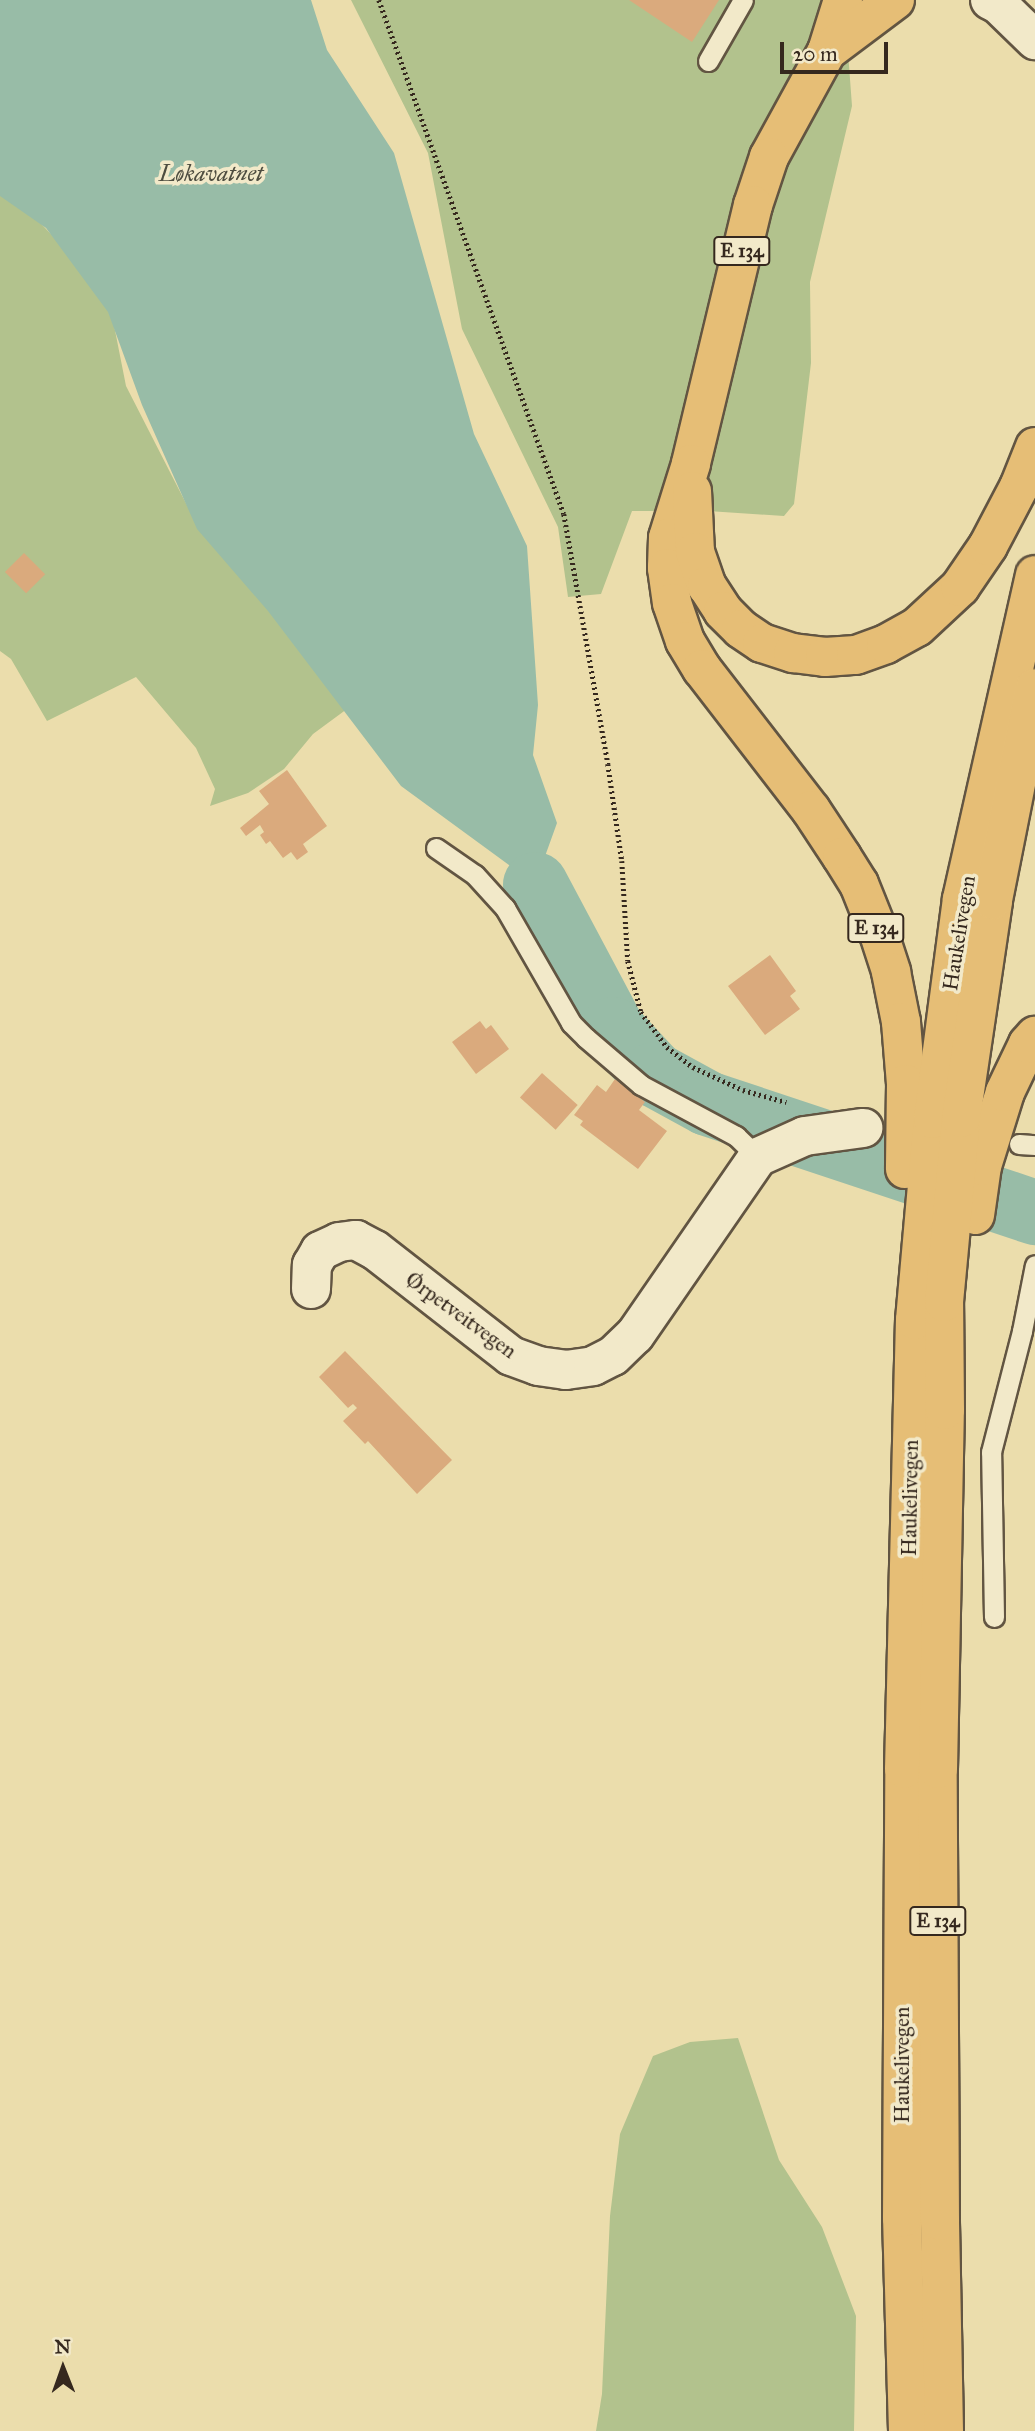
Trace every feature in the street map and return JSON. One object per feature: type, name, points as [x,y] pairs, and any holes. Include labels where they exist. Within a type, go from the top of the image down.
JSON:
[{"type":"highway","name":"E 134","points":[[843,0],[827,51],[769,158],[752,205],[691,464],[668,538],[667,568],[671,603],[685,641],[702,669],[811,810],[859,884],[891,972],[901,1022],[906,1084],[906,1141],[892,1357],[911,1453]]},
{"type":"highway","name":"E 134","points":[[827,51],[895,0]]},
{"type":"highway","name":"E 134","points":[[691,464],[695,552],[707,586],[723,611],[741,629],[762,643],[793,653],[825,657],[856,655],[886,645],[917,627],[960,587],[994,534],[1019,486],[1035,447]]},
{"type":"highway","name":"Haukelivegen","points":[[908,2431],[902,2190],[904,1769],[915,1320],[933,1119],[962,899],[1035,575]]},
{"type":"highway","name":"Haukelivegen","points":[[944,2431],[938,1769],[945,1410],[944,1302],[961,1118],[993,900],[1035,688]]},
{"type":"highway","name":"E 134","points":[[945,1410],[960,1354],[982,1166],[1005,1092],[1028,1044],[1035,1036]]},
{"type":"street","points":[[989,0],[998,4],[1035,39]]},
{"type":"street","points":[[1016,0],[1035,39]]},
{"type":"street","points":[[758,1157],[805,1136],[863,1129]]},
{"type":"street","name":"Ørpetveitvegen","points":[[311,1289],[312,1265],[320,1251],[339,1242],[356,1240],[375,1250],[511,1356],[538,1366],[566,1370],[593,1366],[613,1356],[635,1335],[758,1157]]},
{"type":"lane","points":[[708,61],[743,0]]},
{"type":"lane","points":[[436,848],[475,874],[505,908],[571,1023],[586,1038],[641,1085],[736,1136],[758,1157]]},
{"type":"lane","points":[[994,1617],[991,1452],[1022,1331],[1035,1265]]},
{"type":"path","points":[[379,0],[564,514],[608,764],[622,861],[628,961],[641,1012],[667,1047],[693,1067],[743,1090],[787,1102],[805,1136]]},
{"type":"shaded area","points":[[351,0],[840,0],[846,25],[852,106],[810,282],[811,363],[794,504],[784,516],[708,511],[632,511],[601,594],[568,597],[558,527],[462,329],[428,153]]},
{"type":"shaded area","points":[[0,180],[108,295],[126,386],[195,521],[370,692],[313,734],[284,769],[248,793],[210,806],[215,789],[196,748],[136,677],[47,721],[11,659],[0,651]]},
{"type":"shaded area","points":[[738,2038],[779,2160],[822,2227],[856,2316],[854,2431],[596,2431],[602,2394],[610,2216],[620,2134],[653,2056],[690,2042]]},
{"type":"water","name":"Løkavatnet","points":[[0,0],[311,0],[327,50],[394,153],[474,434],[527,546],[538,705],[533,755],[557,823],[535,884],[401,786],[268,611],[197,529],[142,405],[108,312],[46,228],[0,196]]},
{"type":"building","points":[[629,0],[719,0],[692,42]]},
{"type":"building","points":[[24,553],[45,574],[26,593],[5,572]]},
{"type":"building","points":[[287,770],[327,826],[303,844],[308,852],[297,860],[291,852],[283,858],[270,841],[266,844],[260,835],[264,832],[260,825],[246,836],[240,828],[269,804],[259,791]]},
{"type":"building","points":[[770,955],[796,991],[790,996],[800,1009],[765,1035],[728,986]]},
{"type":"building","points":[[480,1021],[486,1029],[491,1025],[509,1049],[476,1074],[452,1042]]},
{"type":"building","points":[[542,1073],[578,1105],[556,1130],[520,1098]]},
{"type":"building","points":[[615,1079],[645,1102],[639,1110],[667,1131],[638,1169],[580,1125],[583,1121],[574,1115],[597,1085],[606,1092]]},
{"type":"building","points":[[345,1351],[452,1460],[417,1494],[368,1441],[365,1444],[343,1421],[357,1408],[353,1404],[348,1408],[319,1377]]},
{"type":"waterway","points":[[535,884],[612,1029],[654,1074],[707,1103],[1035,1212]]}]
